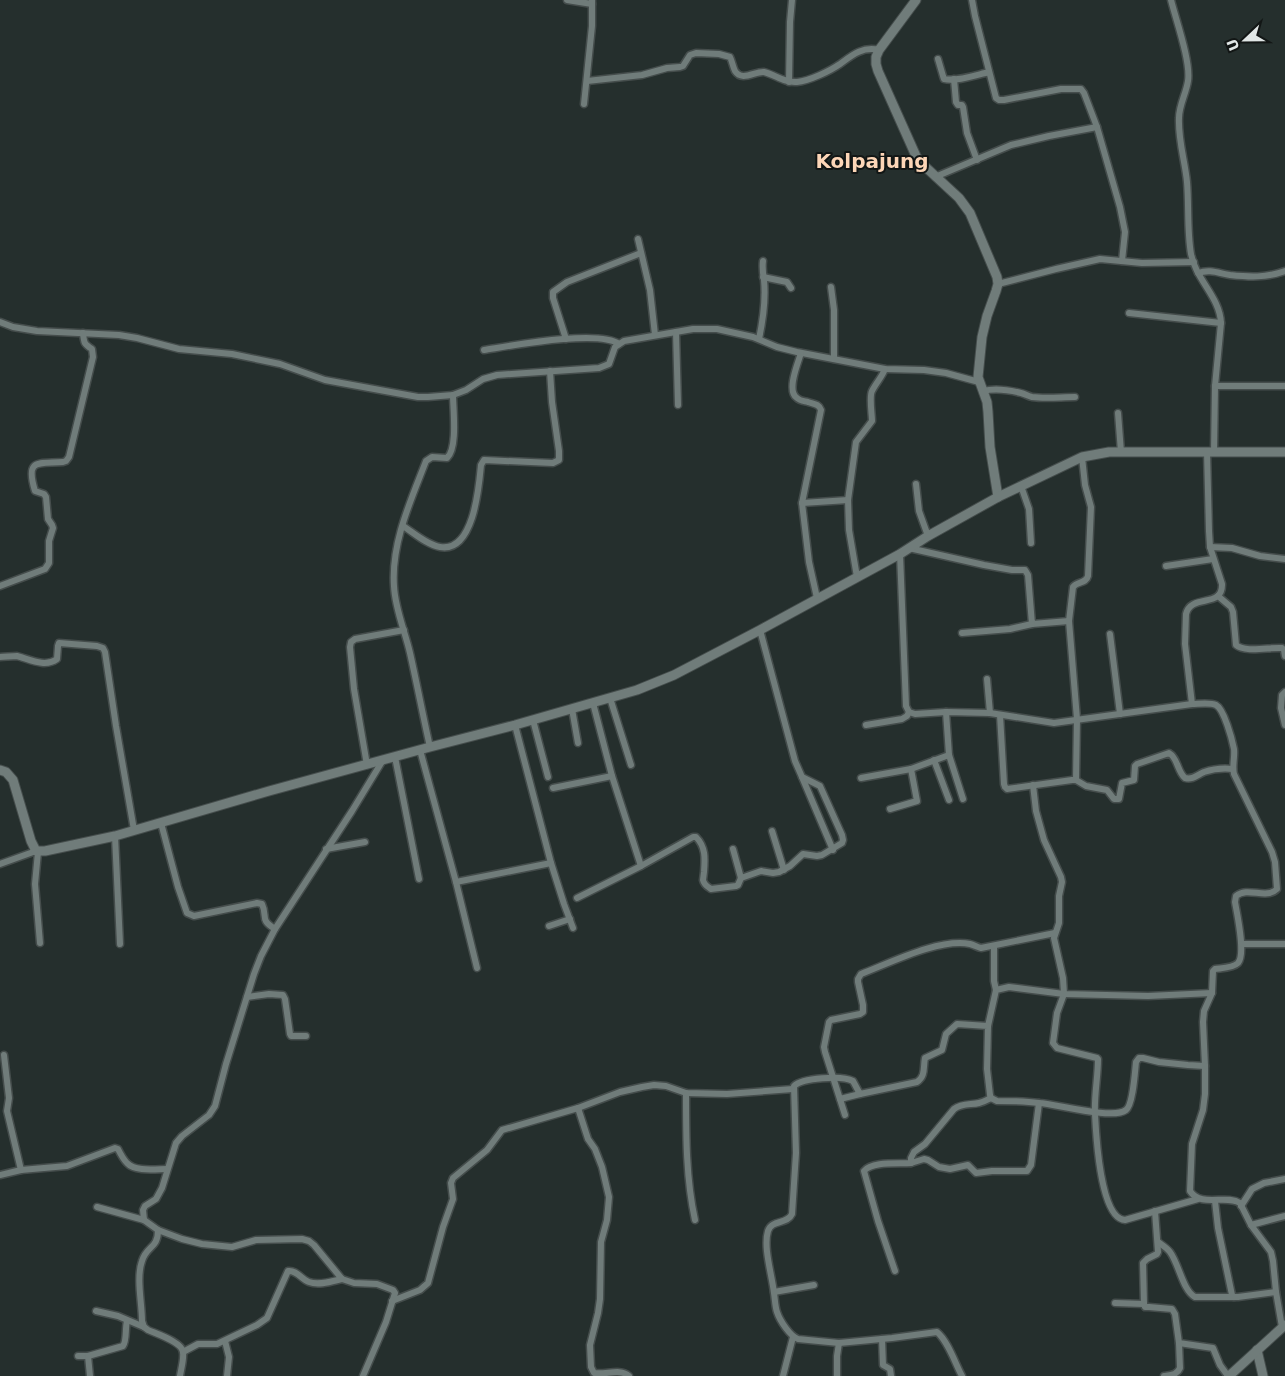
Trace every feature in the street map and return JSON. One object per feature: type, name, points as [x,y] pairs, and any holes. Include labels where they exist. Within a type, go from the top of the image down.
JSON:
[{"type":"street","points":[[567,0],[592,2],[592,26],[584,104]]},
{"type":"street","points":[[789,82],[792,0]]},
{"type":"street","points":[[916,0],[879,50],[876,64],[906,136],[919,161],[959,198],[970,213],[995,272],[998,284],[986,316],[980,348],[978,382],[983,391],[988,412],[992,461],[998,497]]},
{"type":"street","points":[[972,0],[996,98],[999,100],[1061,88],[1081,89],[1084,93],[1097,127],[1124,223],[1125,244],[1122,261]]},
{"type":"street","points":[[1171,0],[1188,71],[1188,81],[1178,117],[1187,181],[1191,246],[1198,273],[1215,300],[1221,315],[1211,452],[1209,530],[1212,554],[1222,589],[1215,598],[1192,605],[1187,609],[1185,644],[1192,704]]},
{"type":"street","points":[[587,81],[648,74],[667,68],[680,67],[683,66],[690,55],[703,52],[730,57],[736,74],[739,75],[743,76],[762,72],[783,81],[794,82],[823,73],[868,48],[879,50]]},
{"type":"street","points":[[938,59],[944,78],[954,79],[989,72]]},
{"type":"street","points":[[954,79],[956,102],[963,107],[967,133],[977,160]]},
{"type":"street","points":[[935,177],[1012,145],[1097,127]]},
{"type":"street","points":[[638,239],[650,290],[655,335]]},
{"type":"street","points":[[566,339],[553,298],[553,292],[567,282],[641,253]]},
{"type":"street","points":[[759,339],[763,310],[763,261]]},
{"type":"street","points":[[998,284],[1088,261],[1194,262]]},
{"type":"street","points":[[1198,273],[1209,270],[1231,275],[1262,277],[1285,271],[1285,264]]},
{"type":"street","points":[[763,277],[787,282],[791,288]]},
{"type":"street","points":[[831,287],[834,310],[834,359]]},
{"type":"street","points":[[1129,313],[1221,323]]},
{"type":"street","points":[[0,322],[37,331],[119,335],[179,349],[232,354],[280,364],[326,380],[428,398],[453,395],[466,390],[483,379],[496,375],[599,368],[611,361],[615,347],[631,339],[702,328],[717,329],[759,339],[787,350],[885,369],[939,372],[978,382]]},
{"type":"street","points":[[676,332],[678,405]]},
{"type":"street","points":[[0,586],[46,569],[50,563],[49,541],[53,528],[48,519],[46,497],[44,494],[35,491],[31,472],[38,463],[63,462],[69,457],[93,357],[92,349],[85,345],[83,334]]},
{"type":"street","points":[[484,350],[566,339],[611,339],[619,344]]},
{"type":"street","points":[[801,352],[792,391],[799,400],[817,404],[822,410],[802,503],[809,562],[818,598]]},
{"type":"street","points":[[857,577],[848,500],[856,442],[872,421],[872,391],[883,376],[885,369]]},
{"type":"street","points":[[403,526],[435,545],[443,547],[452,545],[464,534],[471,523],[481,465],[484,460],[553,463],[559,460],[560,451],[552,402],[550,371]]},
{"type":"street","points":[[1215,386],[1285,386]]},
{"type":"street","points":[[983,391],[993,389],[1039,398],[1075,397]]},
{"type":"street","points":[[429,742],[410,652],[396,602],[394,586],[395,562],[403,526],[426,461],[432,457],[447,458],[452,451],[453,395]]},
{"type":"street","points":[[1118,413],[1121,452]]},
{"type":"street","points":[[0,864],[35,849],[115,836],[269,791],[420,750],[429,742],[515,725],[637,690],[674,675],[760,630],[900,554],[998,497],[1082,457],[1098,453],[1121,452],[1285,452]]},
{"type":"street","points":[[1076,780],[1077,719],[1069,621],[1073,587],[1084,582],[1088,576],[1091,507],[1086,490],[1082,457]]},
{"type":"street","points":[[916,484],[919,511],[928,536]]},
{"type":"street","points":[[1021,486],[1029,509],[1030,544]]},
{"type":"street","points":[[802,503],[848,500]]},
{"type":"street","points":[[909,548],[984,565],[1012,570],[1026,570],[1032,624]]},
{"type":"street","points":[[1166,566],[1232,548],[1260,556],[1285,559]]},
{"type":"street","points":[[900,554],[906,706],[909,712],[915,714],[946,712],[990,714],[1054,723],[1192,704],[1213,704],[1217,705],[1221,711],[1234,748],[1233,769],[1242,793],[1267,841],[1275,862],[1276,889],[1271,893],[1243,892],[1236,896],[1235,902],[1242,944],[1240,960],[1233,966],[1213,971],[1212,993],[1204,1011],[1203,1022],[1205,1066],[1203,1110],[1192,1144],[1190,1191],[1198,1199]]},
{"type":"street","points":[[1218,596],[1231,607],[1236,645],[1239,648],[1282,648],[1285,656]]},
{"type":"street","points":[[962,633],[1069,621]]},
{"type":"street","points":[[367,764],[354,689],[350,646],[355,639],[404,630]]},
{"type":"street","points":[[760,630],[795,761],[833,850]]},
{"type":"street","points":[[1110,634],[1120,714]]},
{"type":"street","points":[[0,657],[14,656],[33,662],[54,661],[57,659],[59,643],[103,648],[134,830]]},
{"type":"street","points":[[986,679],[990,714]]},
{"type":"street","points":[[1285,692],[1282,695],[1281,708],[1285,725]]},
{"type":"street","points":[[610,698],[632,765]]},
{"type":"street","points":[[593,703],[612,776],[641,866]]},
{"type":"street","points":[[572,709],[578,743]]},
{"type":"street","points":[[866,725],[902,719],[909,712]]},
{"type":"street","points":[[946,712],[949,755],[963,799]]},
{"type":"street","points":[[1000,715],[1005,788],[1010,789],[1076,780],[1086,786],[1107,790],[1114,800],[1117,800],[1121,795],[1122,783],[1132,781],[1135,778],[1135,766],[1137,764],[1169,753],[1173,755],[1185,778],[1193,778],[1211,770],[1233,769]]},
{"type":"street","points":[[534,720],[548,778]]},
{"type":"street","points":[[515,725],[551,863],[573,928]]},
{"type":"street","points":[[420,750],[477,968]]},
{"type":"street","points":[[861,778],[911,769],[949,755]]},
{"type":"street","points":[[395,757],[419,879]]},
{"type":"street","points":[[144,1220],[143,1210],[145,1206],[156,1199],[162,1188],[176,1143],[209,1115],[215,1106],[247,997],[261,956],[275,929],[383,760]]},
{"type":"street","points":[[934,760],[948,800]]},
{"type":"street","points":[[890,809],[917,801],[911,769]]},
{"type":"street","points":[[0,770],[6,772],[13,780],[35,849],[35,884],[40,943]]},
{"type":"street","points":[[553,788],[612,776]]},
{"type":"street","points":[[741,878],[761,871],[773,873],[784,870],[803,854],[818,856],[833,850],[842,842],[842,835],[820,786],[802,777]]},
{"type":"street","points":[[1033,785],[1036,811],[1044,840],[1062,882],[1059,896],[1059,922],[1054,938],[1064,978],[1064,994],[1058,1013],[1053,1043],[1057,1048],[1098,1059],[1095,1112],[1101,1178],[1108,1204],[1116,1217],[1120,1220],[1125,1220],[1198,1199],[1238,1201],[1251,1225],[1271,1252],[1276,1292],[1284,1326],[1228,1376],[1220,1365],[1213,1348],[1179,1343]]},
{"type":"street","points":[[160,823],[178,887],[187,913],[190,916],[257,903],[262,904],[265,922],[275,929]]},
{"type":"street","points":[[772,831],[784,870]]},
{"type":"street","points":[[115,836],[120,944]]},
{"type":"street","points":[[577,898],[641,866],[690,838],[696,837],[703,847],[705,857],[703,880],[707,887],[712,889],[736,886],[741,878],[733,849]]},
{"type":"street","points":[[326,849],[365,842]]},
{"type":"street","points":[[456,882],[551,863]]},
{"type":"street","points":[[549,926],[570,919]]},
{"type":"street","points":[[845,1115],[824,1047],[831,1020],[863,1012],[858,982],[861,974],[929,948],[954,944],[971,944],[981,948],[1055,933]]},
{"type":"street","points":[[1242,944],[1285,944]]},
{"type":"street","points":[[991,1098],[987,1068],[988,1026],[996,990],[994,981],[994,946]]},
{"type":"street","points":[[996,990],[1009,986],[1064,994],[1148,996],[1212,993]]},
{"type":"street","points":[[247,997],[269,994],[283,995],[290,1034],[295,1037],[306,1036]]},
{"type":"street","points":[[840,1099],[917,1082],[921,1079],[925,1069],[925,1058],[942,1050],[946,1034],[957,1024],[988,1026]]},
{"type":"street","points":[[4,1055],[9,1098],[7,1111],[21,1170]]},
{"type":"street","points":[[991,1098],[997,1101],[1039,1102],[1095,1112],[1117,1113],[1129,1107],[1133,1092],[1136,1062],[1139,1058],[1147,1058],[1159,1062],[1205,1066]]},
{"type":"street","points":[[793,1089],[796,1084],[802,1082],[842,1077],[853,1080],[860,1094]]},
{"type":"street","points":[[392,1301],[420,1290],[428,1283],[443,1227],[453,1199],[452,1178],[487,1150],[502,1130],[578,1108],[642,1086],[666,1086],[686,1093],[727,1094],[793,1089]]},
{"type":"street","points":[[793,1089],[795,1094],[796,1153],[792,1214],[787,1220],[770,1226],[767,1235],[767,1247],[777,1313],[788,1331],[793,1337],[798,1339],[839,1343],[937,1332],[950,1351],[962,1376]]},
{"type":"street","points":[[686,1093],[688,1162],[695,1220]]},
{"type":"street","points":[[911,1162],[914,1152],[925,1144],[954,1109],[958,1106],[978,1104],[991,1098]]},
{"type":"street","points":[[895,1271],[878,1222],[864,1171],[874,1165],[924,1159],[939,1167],[950,1169],[968,1165],[976,1173],[1027,1171],[1031,1165],[1039,1102]]},
{"type":"street","points":[[578,1108],[588,1140],[595,1149],[602,1167],[609,1197],[607,1220],[601,1242],[600,1299],[590,1345],[591,1367],[593,1375],[618,1372],[626,1373],[629,1376]]},
{"type":"street","points":[[0,1175],[21,1170],[67,1166],[115,1148],[118,1149],[126,1162],[131,1166],[167,1169]]},
{"type":"street","points":[[1242,1206],[1252,1189],[1285,1179]]},
{"type":"street","points":[[1215,1201],[1218,1228],[1234,1297]]},
{"type":"street","points":[[97,1207],[144,1220],[158,1230],[182,1240],[202,1244],[232,1247],[256,1240],[302,1239],[309,1241],[342,1279]]},
{"type":"street","points":[[1144,1304],[1143,1263],[1157,1254],[1158,1242],[1155,1211]]},
{"type":"street","points":[[1251,1225],[1285,1216]]},
{"type":"street","points":[[144,1327],[142,1321],[140,1271],[144,1255],[158,1238],[158,1230]]},
{"type":"street","points":[[1158,1242],[1170,1252],[1191,1295],[1206,1298],[1276,1292]]},
{"type":"street","points":[[183,1352],[198,1344],[211,1345],[225,1341],[267,1318],[288,1271],[294,1271],[308,1282],[315,1284],[342,1279],[354,1283],[377,1284],[393,1290],[394,1293],[386,1322],[363,1376]]},
{"type":"street","points":[[774,1292],[814,1285]]},
{"type":"street","points":[[1115,1303],[1144,1304],[1148,1307],[1172,1309],[1174,1311],[1179,1343],[1180,1368],[1176,1374],[1164,1376]]},
{"type":"street","points":[[96,1311],[110,1314],[144,1327],[176,1343],[182,1348],[183,1352],[180,1376]]},
{"type":"street","points":[[78,1356],[88,1356],[123,1346],[125,1344],[127,1321]]},
{"type":"street","points":[[784,1376],[793,1337]]},
{"type":"street","points":[[882,1339],[882,1364],[890,1369],[891,1376]]},
{"type":"street","points":[[225,1341],[229,1357],[227,1376]]},
{"type":"street","points":[[837,1376],[839,1343]]},
{"type":"street","points":[[1257,1350],[1264,1376]]},
{"type":"street","points":[[88,1356],[90,1376]]},
{"type":"district","name":"Kolpajung","points":[[872,161]]}]
